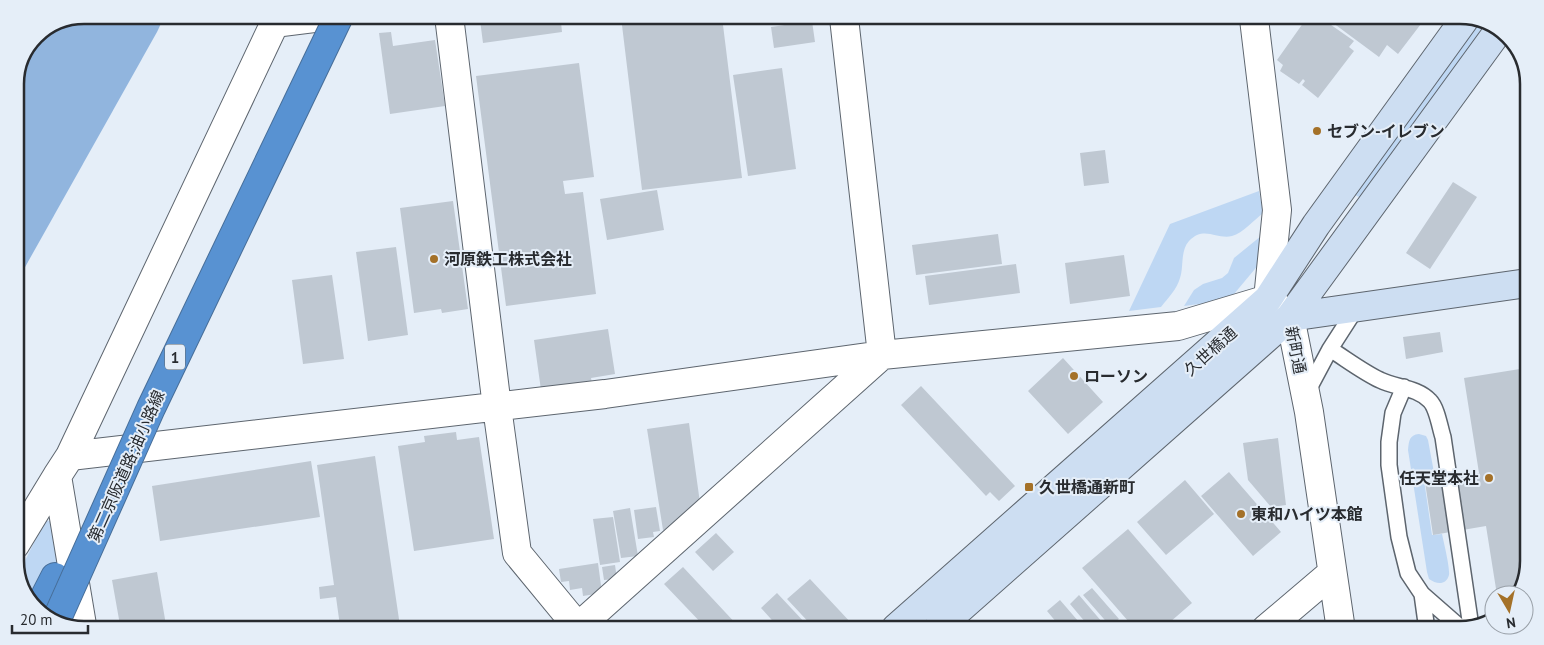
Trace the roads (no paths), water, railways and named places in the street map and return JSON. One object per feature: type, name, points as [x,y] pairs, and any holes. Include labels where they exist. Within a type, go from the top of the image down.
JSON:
[{"type":"highway","name":"第二京阪道路;油小路線","points":[[58,615],[151,408],[335,24]]},
{"type":"highway","name":"第二京阪道路;油小路線","points":[[42,604],[137,400],[214,247],[302,93]]},
{"type":"street","points":[[24,531],[63,466],[274,24]]},
{"type":"street","points":[[450,24],[517,553],[573,621]]},
{"type":"street","points":[[845,24],[882,355]]},
{"type":"street","points":[[63,466],[882,355],[1178,326],[1268,299],[1277,210],[1255,24]]},
{"type":"street","name":"久世橋通","points":[[904,621],[1268,299],[1316,225],[1461,24]]},
{"type":"street","name":"久世橋通","points":[[946,621],[1290,317],[1495,35]]},
{"type":"street","points":[[1290,317],[1520,284]]},
{"type":"street","name":"新町通","points":[[1268,299],[1290,317],[1309,412],[1340,621]]},
{"type":"street","points":[[585,621],[882,355]]},
{"type":"street","points":[[63,466],[81,621]]},
{"type":"street","points":[[1275,621],[1332,573]]},
{"type":"lane","points":[[1305,395],[1330,349],[1357,307]]},
{"type":"lane","points":[[1330,349],[1378,380],[1404,387],[1418,393],[1431,402],[1438,417],[1443,438],[1470,620]]},
{"type":"lane","points":[[1404,387],[1393,413],[1389,442],[1389,465],[1399,537],[1408,573],[1422,594],[1452,621]]},
{"type":"lane","points":[[1422,594],[1425,621]]},
{"type":"place","name":"セブン-イレブン","points":[[1317,131]]},
{"type":"place","name":"河原鉄工株式会社","points":[[434,259]]},
{"type":"place","name":"ローソン","points":[[1074,376]]},
{"type":"place","name":"任天堂本社","points":[[1489,478]]},
{"type":"place","name":"久世橋通新町","points":[[1029,487]]},
{"type":"place","name":"東和ハイツ本館","points":[[1241,514]]}]
